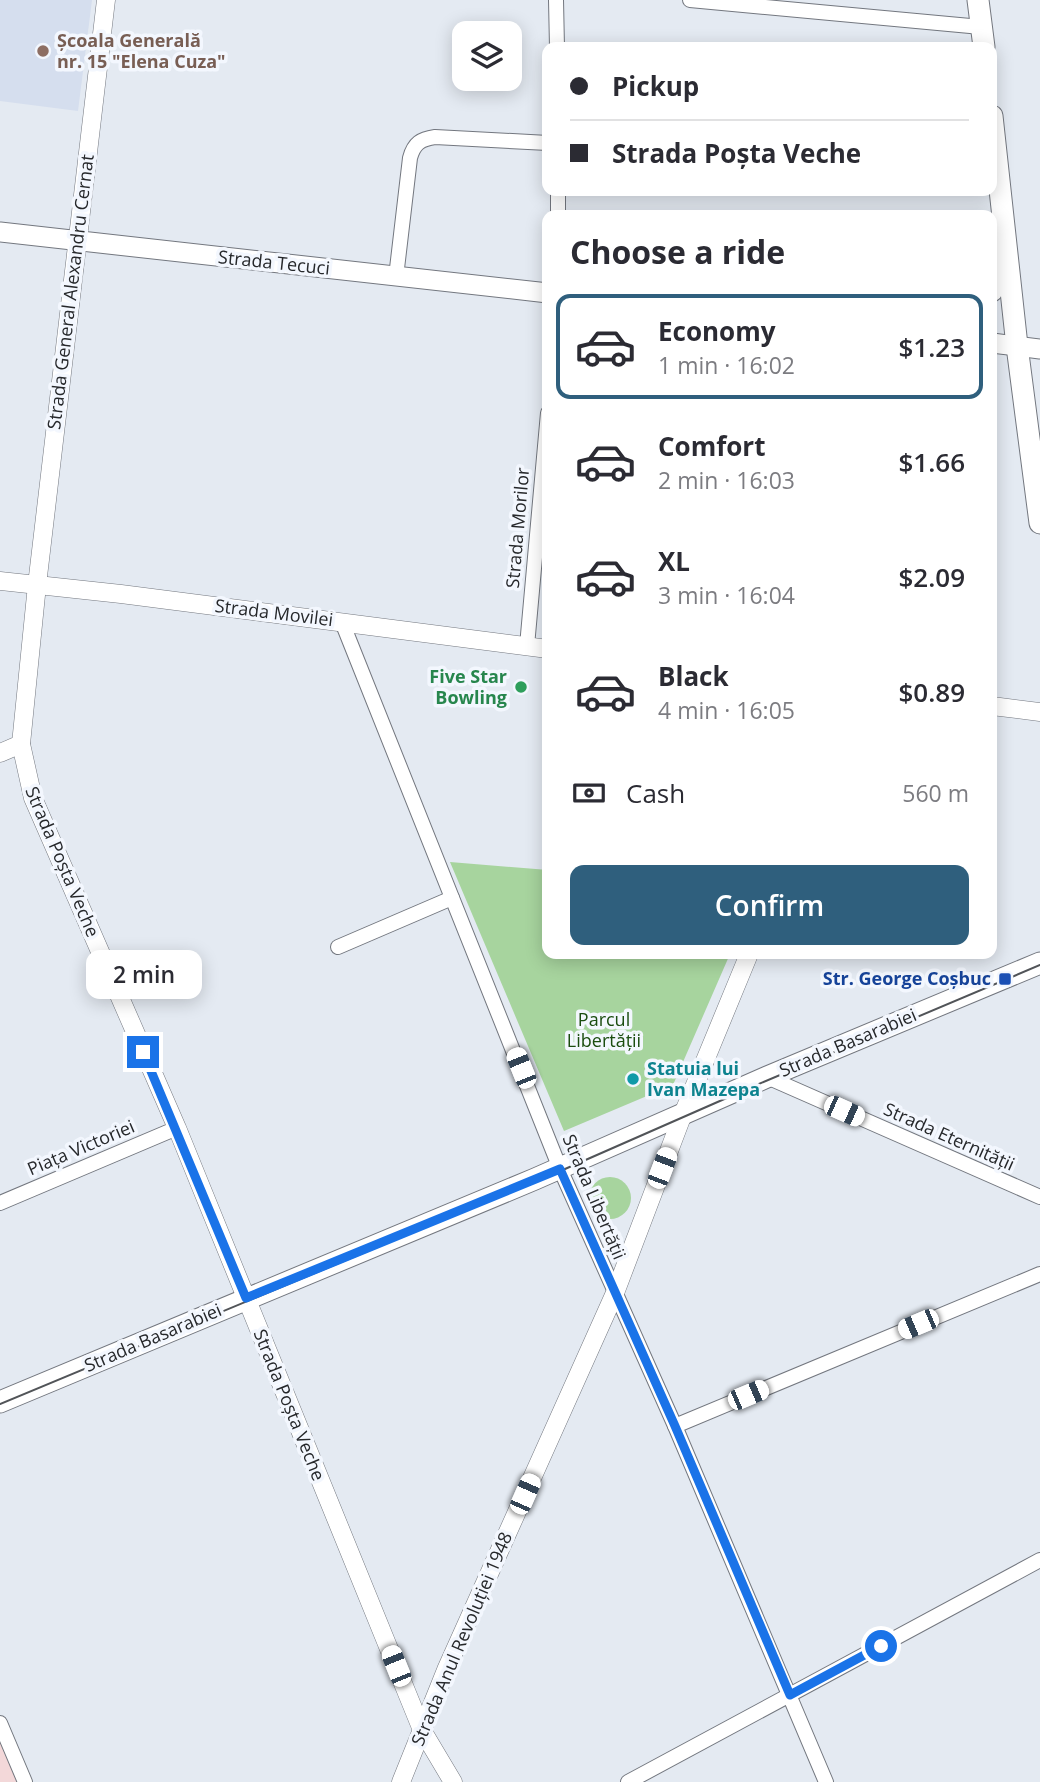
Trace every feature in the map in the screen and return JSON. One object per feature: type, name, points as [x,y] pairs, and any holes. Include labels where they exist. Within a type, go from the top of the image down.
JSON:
[{"type":"main road","points":[[978,0],[982,37]]},
{"type":"main road","points":[[997,161],[1017,346],[1035,435],[1040,523]]},
{"type":"main road","name":"Strada Tecuci","points":[[0,232],[542,292]]},
{"type":"main road","points":[[997,277],[1007,250]]},
{"type":"main road","points":[[997,344],[1040,349]]},
{"type":"main road","name":"Strada Basarabiei","points":[[0,1402],[560,1169],[766,1077],[1040,963]]},
{"type":"street","name":"Strada General Alexandru Cernat","points":[[37,585],[106,0]]},
{"type":"street","points":[[556,0],[557,42]]},
{"type":"street","points":[[690,0],[982,37]]},
{"type":"street","points":[[396,277],[410,158],[418,143],[436,137],[542,143]]},
{"type":"street","name":"Strada Morilor","points":[[527,646],[542,480]]},
{"type":"street","name":"Strada Movilei","points":[[0,581],[542,648]]},
{"type":"street","name":"Strada Poșta Veche","points":[[37,585],[22,744],[33,798],[177,1128],[422,1730],[453,1782]]},
{"type":"street","name":"Strada Libertății","points":[[342,622],[560,1169],[675,1426],[826,1782]]},
{"type":"street","points":[[997,707],[1040,712]]},
{"type":"street","points":[[0,753],[22,744]]},
{"type":"street","points":[[338,947],[452,898]]},
{"type":"street","name":"Strada Anul Revoluției 1948","points":[[401,1782],[446,1670],[615,1293],[683,1114],[747,959]]},
{"type":"street","name":"Strada Eternității","points":[[766,1077],[1040,1197]]},
{"type":"street","name":"Piața Victoriei","points":[[0,1203],[177,1128]]},
{"type":"street","points":[[675,1426],[1040,1274]]},
{"type":"street","points":[[628,1782],[1040,1560]]},
{"type":"street","points":[[0,1723],[25,1782]]},
{"type":"shaded area","name":"Școala Generală nr. 15 \"Elena Cuza\"","points":[[0,0],[92,0],[78,111],[0,101]]},
{"type":"shaded area","points":[[0,1742],[18,1782],[0,1782]]},
{"type":"green space","name":"Parcul Libertății","points":[[450,862],[542,870],[542,959],[728,959],[673,1085],[564,1131]]},
{"type":"green space","points":[[610,1177],[625,1183],[631,1198],[625,1213],[610,1219],[595,1213],[589,1198],[595,1183]]},
{"type":"tram line","points":[[0,1404],[565,1169],[1040,965]]},
{"type":"place","name":"Școala Generală nr. 15 \"Elena Cuza\"","points":[[43,51]]},
{"type":"place","name":"Five Star Bowling","points":[[521,687]]},
{"type":"place","name":"Str. George Coșbuc","points":[[1005,979]]},
{"type":"place","name":"Statuia lui Ivan Mazepa","points":[[633,1079]]},
{"type":"route","points":[[143,1052],[246,1298],[560,1169],[675,1426],[790,1695],[881,1646]]}]
